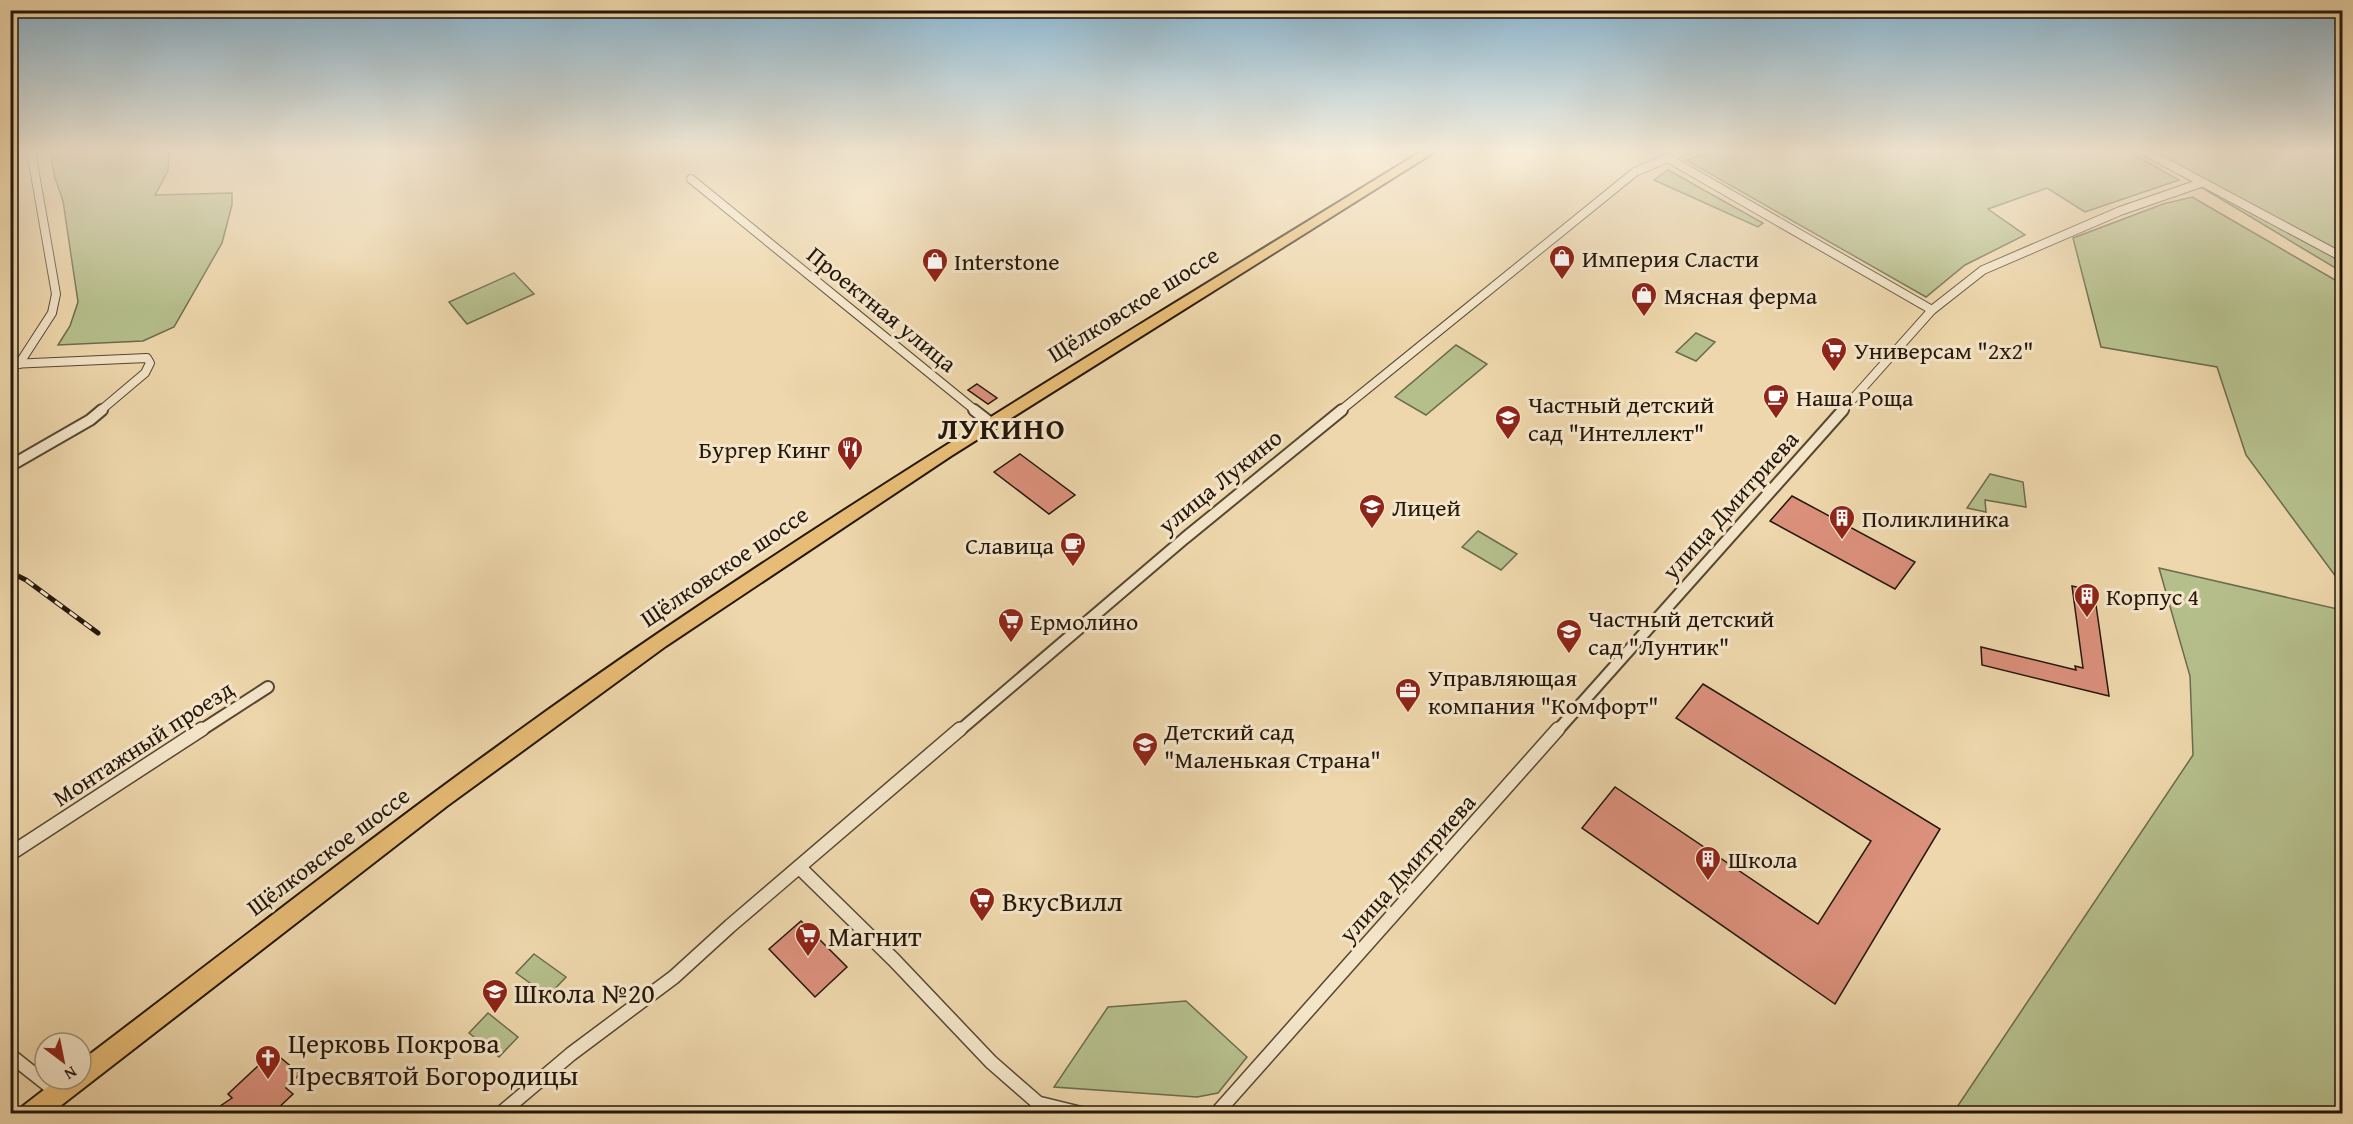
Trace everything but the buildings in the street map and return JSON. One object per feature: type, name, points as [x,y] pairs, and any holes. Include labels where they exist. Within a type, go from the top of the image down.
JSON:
[{"type":"main road","name":"Щёлковское шоссе","points":[[93,1066],[372,851],[563,710],[738,588],[992,424],[1346,203]]},
{"type":"main road","points":[[32,1113],[61,1091]]},
{"type":"street","points":[[15,364],[52,313],[56,294],[40,203]]},
{"type":"street","name":"Проектная улица","points":[[721,203],[992,424]]},
{"type":"street","name":"улица Лукино","points":[[500,1113],[571,1054],[674,977],[758,902],[1185,538],[1595,203]]},
{"type":"street","points":[[1747,203],[1932,310]]},
{"type":"street","name":"улица Дмитриева","points":[[1216,1113],[1932,310],[1983,270],[2142,203]]},
{"type":"street","points":[[2240,203],[2343,257]]},
{"type":"street","points":[[10,466],[61,438],[110,405],[145,374],[150,363],[147,358],[15,364]]},
{"type":"street","name":"Монтажный проезд","points":[[10,854],[268,687]]},
{"type":"street","points":[[800,868],[894,960],[991,1062],[1038,1103],[1083,1113]]},
{"type":"street","points":[[10,1055],[58,1093]]},
{"type":"green space","points":[[63,203],[232,203],[222,243],[174,327],[143,341],[58,345],[70,326],[78,302]]},
{"type":"green space","points":[[1706,203],[1728,203],[1763,223],[1758,227]]},
{"type":"green space","points":[[1762,203],[2004,203],[1988,209],[2025,235],[1965,265],[1926,297]]},
{"type":"green space","points":[[2071,203],[2110,203],[2085,212]]},
{"type":"green space","points":[[2203,203],[2342,284],[2342,585],[2246,455],[2217,367],[2101,347],[2073,238],[2163,204]]},
{"type":"green space","points":[[2228,203],[2342,203],[2342,272]]},
{"type":"green space","points":[[514,273],[534,294],[467,324],[449,302]]},
{"type":"green space","points":[[1696,333],[1715,342],[1696,361],[1676,352]]},
{"type":"green space","points":[[1456,345],[1487,364],[1426,415],[1395,397]]},
{"type":"green space","points":[[1990,474],[2023,482],[2026,507],[1985,500],[1986,512],[1967,508]]},
{"type":"green space","points":[[1478,531],[1517,554],[1501,570],[1462,547]]},
{"type":"green space","points":[[2159,568],[2342,610],[2342,1113],[1953,1113],[2193,755],[2190,676]]},
{"type":"green space","points":[[534,954],[566,977],[548,996],[516,973]]},
{"type":"green space","points":[[1186,1001],[1247,1057],[1218,1093],[1197,1097],[1054,1087],[1108,1007]]},
{"type":"green space","points":[[488,1013],[518,1037],[499,1057],[469,1033]]},
{"type":"railway","points":[[10,572],[26,580],[98,633]]},
{"type":"place","name":"Империя Сласти","points":[[1562,281]]},
{"type":"place","name":"Interstone","points":[[935,284]]},
{"type":"place","name":"Мясная ферма","points":[[1644,318]]},
{"type":"place","name":"Универсам \"2x2\"","points":[[1834,373]]},
{"type":"place","name":"Наша Роща","points":[[1776,420]]},
{"type":"place","name":"Частный детский сад \"Интеллект\"","points":[[1508,441]]},
{"type":"place","name":"Бургер Кинг","points":[[850,472]]},
{"type":"place","name":"Лицей","points":[[1372,530]]},
{"type":"place","name":"Поликлиника","points":[[1842,541]]},
{"type":"place","name":"Славица","points":[[1073,568]]},
{"type":"place","name":"Корпус 4","points":[[2087,619]]},
{"type":"place","name":"Ермолино","points":[[1011,644]]},
{"type":"place","name":"Частный детский сад \"Лунтик\"","points":[[1569,655]]},
{"type":"place","name":"Управляющая компания \"Комфорт\"","points":[[1408,714]]},
{"type":"place","name":"Детский сад \"Маленькая Страна\"","points":[[1145,768]]},
{"type":"place","name":"Школа","points":[[1708,882]]},
{"type":"place","name":"ВкусВилл","points":[[982,923]]},
{"type":"place","name":"Магнит","points":[[808,958]]},
{"type":"place","name":"Школа №20","points":[[495,1015]]},
{"type":"place","name":"Церковь Покрова Пресвятой Богородицы","points":[[268,1081]]},
{"type":"district","name":"ЛУКИНО","points":[[1002,428]]}]
